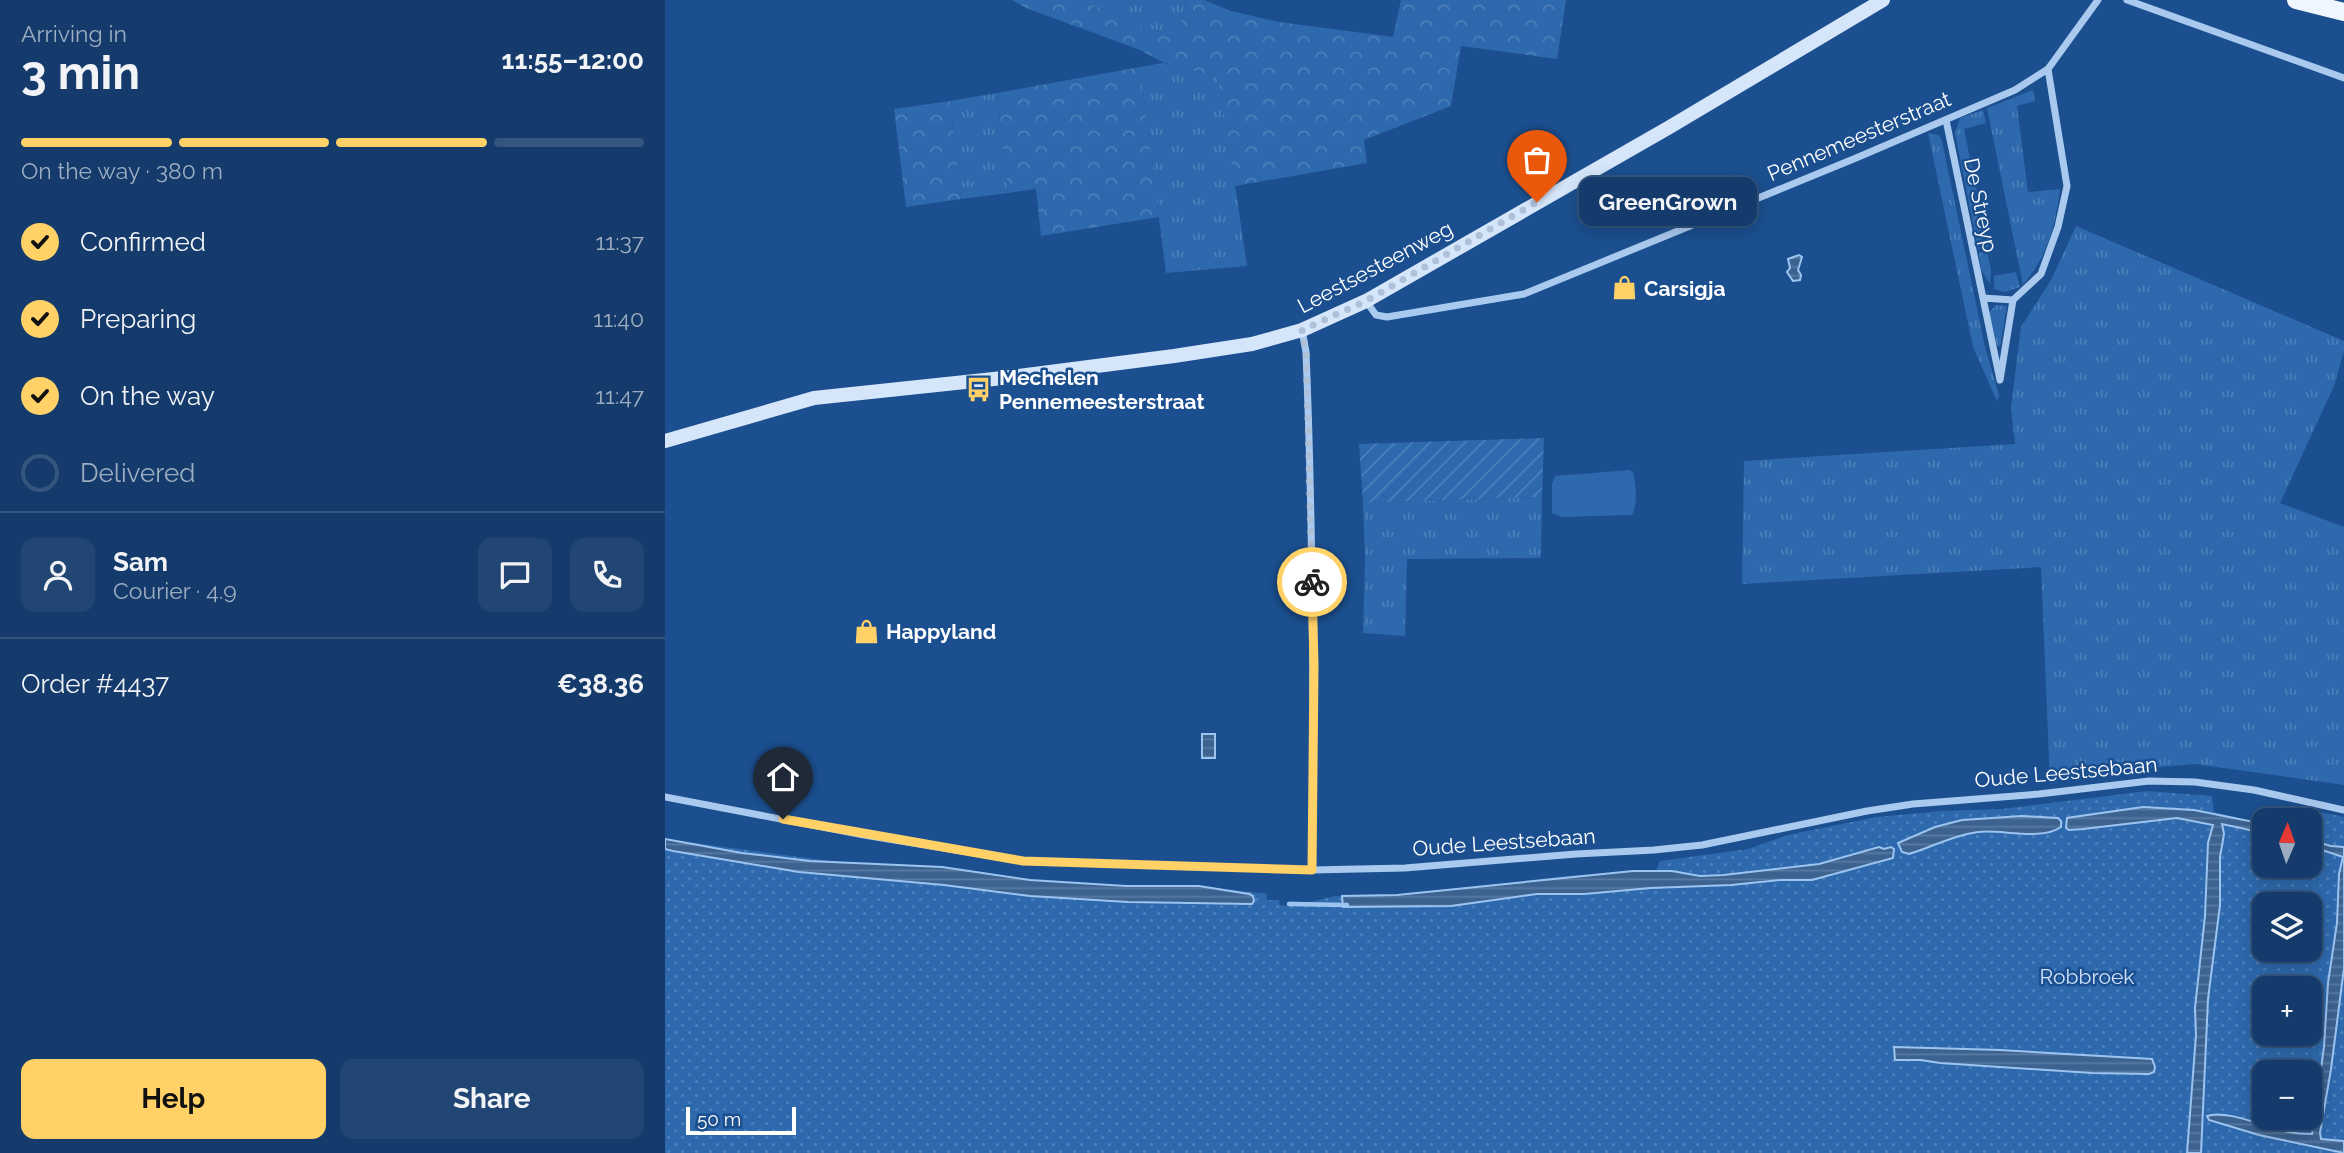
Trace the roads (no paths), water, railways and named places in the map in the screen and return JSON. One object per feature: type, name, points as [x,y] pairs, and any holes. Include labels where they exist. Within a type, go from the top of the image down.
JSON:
[{"type":"main road","points":[[2295,0],[2344,12]]},
{"type":"street","name":"Leestsesteenweg","points":[[665,441],[814,398],[1186,355],[1252,344],[1302,330],[1366,301],[1668,128],[1884,0]]},
{"type":"street","name":"Pennemeesterstraat","points":[[1366,301],[1376,315],[1387,317],[1524,294],[2015,90],[2048,69],[2098,0]]},
{"type":"street","points":[[2127,0],[2344,78]]},
{"type":"street","points":[[1983,298],[2013,300],[2041,274],[2058,227],[2067,186],[2048,69]]},
{"type":"street","name":"De Streyp","points":[[1946,120],[2000,380],[2013,300]]},
{"type":"street","points":[[1302,330],[1306,352],[1312,555],[1312,870]]},
{"type":"street","name":"Oude Leestsebaan","points":[[665,797],[864,835],[1023,861],[1312,870],[1405,868],[1702,845],[1913,804],[2149,781],[2206,783],[2253,790],[2344,810]]},
{"type":"waterway","points":[[1289,904],[1347,905]]},
{"type":"place","name":"GreenGrown","points":[[1537,202]]},
{"type":"place","name":"Carsigja","points":[[1624,288]]},
{"type":"place","name":"Mechelen Pennemeesterstraat","points":[[979,389]]},
{"type":"place","name":"Happyland","points":[[866,631]]},
{"type":"park label","name":"Robbroek","points":[[2087,976]]}]
